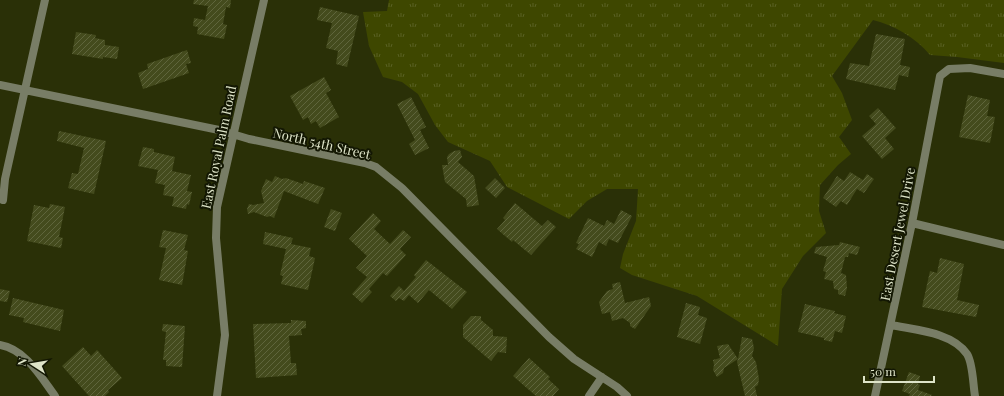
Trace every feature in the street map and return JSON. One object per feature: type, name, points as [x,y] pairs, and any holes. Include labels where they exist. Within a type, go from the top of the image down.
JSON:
[{"type":"street","points":[[3,200],[5,179],[45,0]]},
{"type":"street","name":"East Royal Palm Road","points":[[217,396],[225,335],[216,238],[216,207],[264,0]]},
{"type":"street","name":"East Desert Jewel Drive","points":[[876,396],[912,223],[940,76],[949,69],[970,68],[1004,74]]},
{"type":"street","name":"North 54th Street","points":[[0,85],[219,130],[365,163],[376,167],[402,188],[549,337],[574,359],[628,396]]},
{"type":"street","points":[[912,223],[1004,245]]},
{"type":"street","points":[[891,325],[935,334],[952,340],[967,354],[971,366],[975,396]]},
{"type":"street","points":[[0,344],[18,352],[29,363],[55,396]]},
{"type":"street","points":[[590,396],[602,377]]},
{"type":"green space","points":[[389,0],[1004,0],[1004,63],[930,55],[918,43],[904,33],[889,25],[873,20],[832,76],[842,93],[852,120],[839,137],[851,154],[838,165],[820,185],[819,211],[826,233],[803,256],[782,289],[778,346],[697,296],[632,275],[620,268],[623,254],[636,221],[638,189],[607,189],[587,201],[569,219],[507,187],[490,161],[448,142],[435,125],[418,94],[402,82],[383,77],[369,46],[363,12],[387,11]]},
{"type":"building","points":[[194,0],[231,0],[230,8],[226,7],[223,24],[227,25],[224,39],[197,34],[198,27],[193,26],[194,18],[205,20],[208,6],[193,4]]},
{"type":"building","points":[[320,7],[359,16],[347,67],[336,64],[338,51],[326,48],[332,23],[317,20]]},
{"type":"building","points":[[76,32],[96,35],[95,38],[105,40],[105,45],[119,47],[117,59],[103,57],[103,59],[72,54]]},
{"type":"building","points":[[876,34],[905,39],[900,65],[910,67],[908,77],[899,75],[895,90],[846,79],[850,63],[869,66]]},
{"type":"building","points":[[187,50],[191,63],[186,64],[189,73],[143,89],[138,73],[148,69],[147,64]]},
{"type":"building","points":[[324,77],[331,90],[326,93],[339,117],[320,128],[316,121],[311,124],[308,117],[303,120],[290,96]]},
{"type":"building","points":[[968,95],[990,100],[987,116],[995,117],[990,143],[959,137]]},
{"type":"building","points":[[411,97],[426,127],[420,130],[429,148],[415,155],[409,144],[415,140],[397,104]]},
{"type":"building","points":[[878,108],[896,128],[885,138],[894,149],[882,159],[862,136],[876,124],[869,116]]},
{"type":"building","points":[[59,131],[106,141],[94,194],[68,188],[72,173],[78,174],[84,148],[57,141]]},
{"type":"building","points":[[143,147],[154,149],[154,152],[175,157],[172,171],[191,175],[187,191],[192,192],[189,205],[187,204],[186,209],[172,206],[174,197],[163,195],[165,185],[155,183],[158,170],[138,166]]},
{"type":"building","points":[[460,150],[462,157],[458,162],[474,176],[479,205],[467,207],[466,199],[445,182],[442,165],[448,165],[447,157],[449,154]]},
{"type":"building","points":[[850,172],[863,180],[867,174],[874,179],[864,193],[857,189],[847,205],[841,201],[836,207],[823,198],[837,176],[844,181]]},
{"type":"building","points":[[275,176],[303,184],[304,181],[325,188],[318,204],[284,191],[274,218],[254,212],[248,214],[247,209],[249,204],[253,205],[264,203],[261,191],[266,179],[272,182]]},
{"type":"building","points":[[495,178],[505,188],[496,198],[485,188]]},
{"type":"building","points":[[515,203],[542,226],[548,220],[556,227],[531,255],[513,240],[512,242],[497,229],[505,220],[503,218]]},
{"type":"building","points":[[50,204],[65,207],[59,237],[63,238],[61,248],[27,241],[34,205],[49,208]]},
{"type":"building","points":[[331,209],[342,213],[335,231],[324,227]]},
{"type":"building","points":[[621,210],[632,216],[618,243],[609,239],[606,246],[599,242],[592,257],[576,249],[579,244],[576,243],[588,218],[604,226],[607,220],[614,224]]},
{"type":"building","points":[[373,213],[381,221],[374,229],[390,244],[403,230],[411,237],[400,249],[406,255],[387,276],[383,273],[369,289],[372,292],[362,303],[352,294],[367,277],[356,268],[367,256],[349,239]]},
{"type":"building","points":[[163,230],[188,235],[184,250],[188,251],[182,285],[159,280],[166,248],[159,247]]},
{"type":"building","points":[[265,232],[293,238],[291,244],[311,248],[309,256],[315,258],[308,290],[281,284],[283,276],[280,275],[286,249],[263,244]]},
{"type":"building","points":[[840,242],[860,247],[857,255],[849,253],[848,257],[845,257],[841,273],[846,275],[847,288],[845,296],[838,294],[838,290],[834,289],[833,281],[824,279],[826,272],[823,271],[827,257],[814,253],[816,247],[839,245]]},
{"type":"building","points":[[940,258],[964,264],[957,300],[979,305],[976,317],[922,307],[930,271],[937,273]]},
{"type":"building","points":[[426,260],[467,292],[452,309],[429,290],[418,303],[409,295],[404,301],[399,298],[396,301],[390,296],[399,286],[404,291],[416,277],[414,275]]},
{"type":"building","points":[[620,282],[625,303],[649,297],[651,306],[635,329],[623,318],[612,321],[610,312],[602,314],[599,302],[607,291],[613,289],[612,284]]},
{"type":"building","points":[[0,289],[10,291],[7,302],[0,301]]},
{"type":"building","points":[[13,298],[64,310],[60,331],[23,322],[24,318],[9,315]]},
{"type":"building","points":[[686,303],[700,307],[698,315],[707,318],[700,344],[677,337]]},
{"type":"building","points":[[805,304],[835,311],[834,313],[846,316],[842,333],[835,331],[832,342],[824,340],[824,338],[798,332]]},
{"type":"building","points":[[471,316],[481,316],[481,320],[493,330],[493,336],[507,337],[506,353],[498,352],[491,361],[463,337],[463,325]]},
{"type":"building","points":[[291,320],[306,321],[306,328],[301,329],[302,335],[289,336],[291,363],[296,363],[297,375],[256,378],[253,324],[291,323]]},
{"type":"building","points":[[163,324],[185,326],[182,367],[166,366],[166,360],[163,360],[166,332],[162,331]]},
{"type":"building","points":[[742,337],[752,339],[754,348],[752,356],[756,362],[759,379],[758,385],[755,387],[757,396],[745,396],[737,362]]},
{"type":"building","points":[[728,344],[738,359],[724,368],[723,373],[717,377],[713,370],[713,360],[720,358],[717,346]]},
{"type":"building","points":[[83,347],[91,356],[97,350],[122,378],[108,390],[109,392],[105,396],[89,396],[62,366]]},
{"type":"building","points":[[529,358],[550,377],[548,379],[559,389],[553,396],[536,396],[513,376]]},
{"type":"building","points":[[909,372],[920,376],[918,384],[920,385],[918,390],[932,395],[931,396],[909,396],[910,394],[902,391]]}]
